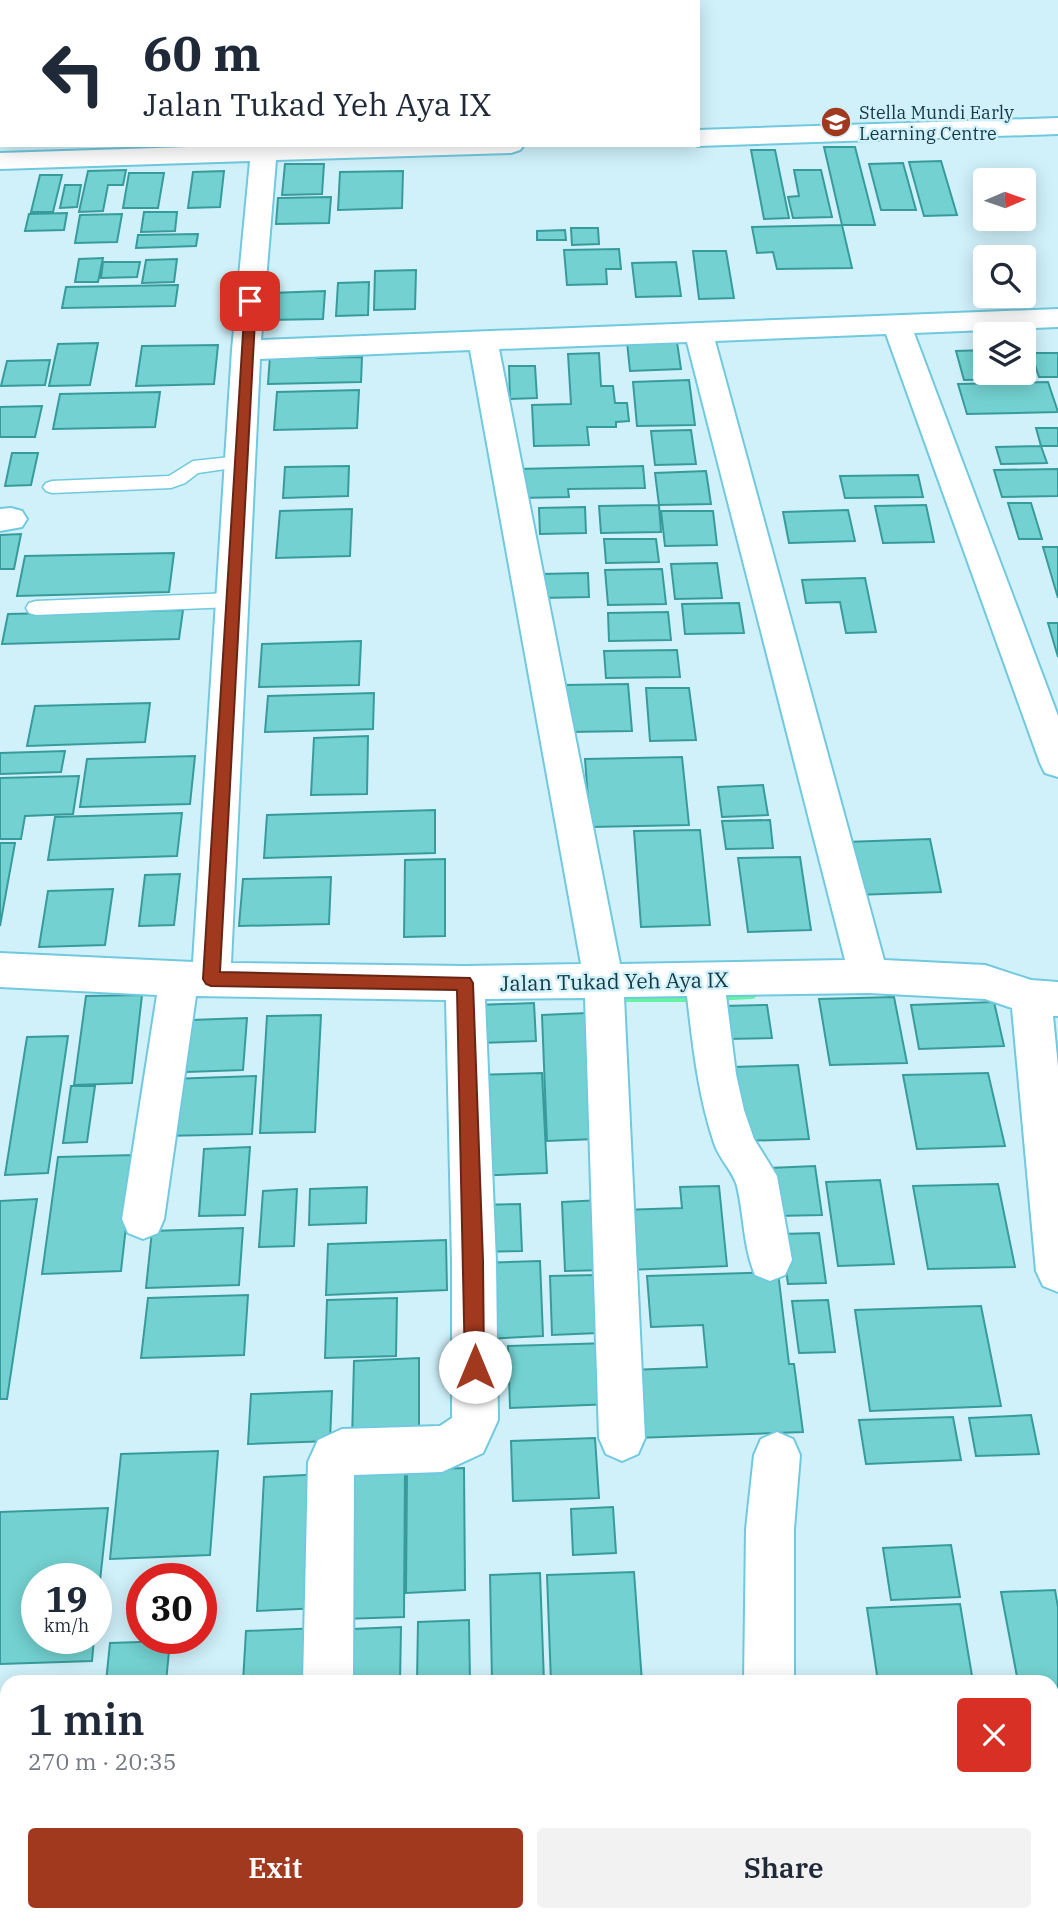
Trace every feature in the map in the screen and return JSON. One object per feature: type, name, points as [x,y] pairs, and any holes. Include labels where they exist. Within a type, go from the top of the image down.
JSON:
[{"type":"street","points":[[700,138],[1058,126]]},
{"type":"street","points":[[0,161],[412,147]]},
{"type":"street","points":[[143,1219],[195,979],[232,600],[246,350],[263,150]]},
{"type":"street","points":[[246,350],[1058,318]]},
{"type":"street","points":[[896,323],[1058,763]]},
{"type":"street","points":[[699,333],[869,976]]},
{"type":"street","points":[[483,342],[604,982],[622,1438]]},
{"type":"street","name":"Jalan Tukad Yeh Aya IX","points":[[0,970],[195,979],[465,983],[869,976],[985,982],[1044,998]]},
{"type":"street","points":[[705,980],[716,1074],[724,1110],[736,1148],[756,1176],[770,1260]]},
{"type":"street","points":[[328,1675],[331,1462],[334,1456],[342,1452],[442,1448],[467,1437],[475,1420],[474,1261],[465,983]]},
{"type":"street","points":[[1044,998],[1058,1271]]},
{"type":"street","points":[[769,1675],[770,1529],[776,1455]]},
{"type":"lane","points":[[52,487],[171,482],[179,479],[192,467],[240,463]]},
{"type":"lane","points":[[36,608],[232,600]]},
{"type":"building","points":[[824,147],[855,147],[875,225],[842,225]]},
{"type":"building","points":[[751,150],[775,150],[789,218],[764,219]]},
{"type":"building","points":[[941,161],[957,215],[924,216],[909,162]]},
{"type":"building","points":[[903,163],[916,210],[881,210],[869,164]]},
{"type":"building","points":[[285,164],[324,164],[322,194],[282,195]]},
{"type":"building","points":[[126,170],[123,185],[108,185],[103,211],[79,212],[88,171]]},
{"type":"building","points":[[794,170],[821,170],[832,217],[793,218],[788,197],[799,196]]},
{"type":"building","points":[[224,171],[220,207],[188,208],[193,172]]},
{"type":"building","points":[[403,171],[402,208],[338,210],[340,172]]},
{"type":"building","points":[[129,173],[164,173],[158,208],[123,208]]},
{"type":"building","points":[[40,175],[62,175],[53,212],[31,212]]},
{"type":"building","points":[[65,185],[81,185],[77,207],[60,208]]},
{"type":"building","points":[[331,197],[329,223],[276,224],[278,198]]},
{"type":"building","points":[[144,212],[177,212],[175,231],[141,232]]},
{"type":"building","points":[[67,213],[64,230],[25,231],[29,214]]},
{"type":"building","points":[[122,214],[117,242],[75,243],[80,215]]},
{"type":"building","points":[[842,225],[852,268],[777,269],[773,252],[757,253],[752,227]]},
{"type":"building","points":[[571,228],[598,228],[599,244],[572,245]]},
{"type":"building","points":[[565,230],[566,240],[537,240],[537,231]]},
{"type":"building","points":[[198,234],[196,246],[136,248],[138,235]]},
{"type":"building","points":[[619,249],[621,269],[606,269],[607,284],[567,285],[564,250]]},
{"type":"building","points":[[693,251],[726,251],[734,298],[699,299]]},
{"type":"building","points":[[103,258],[98,282],[75,282],[79,259]]},
{"type":"building","points":[[177,259],[174,282],[142,283],[146,260]]},
{"type":"building","points":[[103,262],[140,262],[137,277],[101,278]]},
{"type":"building","points":[[676,262],[681,296],[636,297],[632,263]]},
{"type":"building","points":[[416,270],[415,309],[374,310],[375,271]]},
{"type":"building","points":[[369,282],[368,315],[336,316],[338,283]]},
{"type":"building","points":[[178,285],[175,306],[62,308],[66,287]]},
{"type":"building","points":[[325,291],[323,319],[267,320],[270,293]]},
{"type":"building","points":[[627,342],[677,342],[681,369],[630,371]]},
{"type":"building","points":[[98,343],[90,385],[49,386],[58,344]]},
{"type":"building","points":[[218,345],[214,384],[136,386],[142,346]]},
{"type":"building","points":[[973,350],[973,380],[964,380],[956,351]]},
{"type":"building","points":[[599,353],[601,386],[613,386],[615,403],[627,403],[629,421],[616,422],[616,427],[587,427],[589,445],[534,446],[532,405],[571,404],[568,354]]},
{"type":"building","points":[[1036,353],[1058,353],[1058,377],[1039,377]]},
{"type":"building","points":[[318,355],[317,358],[362,357],[361,382],[268,384],[270,356]]},
{"type":"building","points":[[50,360],[45,385],[1,386],[7,361]]},
{"type":"building","points":[[509,366],[535,366],[537,398],[510,399]]},
{"type":"building","points":[[689,380],[695,425],[637,426],[633,382]]},
{"type":"building","points":[[1036,382],[1048,382],[1058,412],[967,414],[958,384],[1036,385]]},
{"type":"building","points":[[359,390],[357,428],[274,430],[277,392]]},
{"type":"building","points":[[160,392],[155,427],[53,429],[60,394]]},
{"type":"building","points":[[42,406],[35,437],[0,437],[0,407]]},
{"type":"building","points":[[1036,428],[1058,428],[1058,446],[1041,446]]},
{"type":"building","points":[[691,430],[696,464],[655,465],[651,431]]},
{"type":"building","points":[[1041,446],[1047,463],[1001,464],[996,447]]},
{"type":"building","points":[[12,453],[38,453],[31,485],[5,486]]},
{"type":"building","points":[[349,466],[348,496],[283,498],[285,467]]},
{"type":"building","points":[[643,466],[645,488],[568,489],[569,497],[519,498],[518,469]]},
{"type":"building","points":[[1058,469],[1058,496],[1002,497],[994,470]]},
{"type":"building","points":[[706,471],[711,504],[659,505],[655,473]]},
{"type":"building","points":[[918,475],[923,497],[845,498],[840,476]]},
{"type":"building","points":[[1008,503],[1031,503],[1042,539],[1019,539]]},
{"type":"building","points":[[659,505],[661,532],[601,533],[599,506]]},
{"type":"building","points":[[926,505],[934,542],[883,543],[875,506]]},
{"type":"building","points":[[585,507],[586,533],[540,534],[539,508]]},
{"type":"building","points":[[352,509],[350,556],[276,558],[280,511]]},
{"type":"building","points":[[848,510],[855,541],[789,543],[783,512]]},
{"type":"building","points":[[661,511],[713,511],[717,545],[665,546]]},
{"type":"building","points":[[21,534],[14,569],[0,569],[0,535]]},
{"type":"building","points":[[604,539],[656,539],[659,562],[606,563]]},
{"type":"building","points":[[1043,547],[1058,547],[1058,598]]},
{"type":"building","points":[[174,553],[169,592],[17,596],[25,556]]},
{"type":"building","points":[[717,563],[722,598],[675,599],[671,564]]},
{"type":"building","points":[[662,569],[666,604],[608,605],[605,570]]},
{"type":"building","points":[[588,573],[589,597],[542,598],[541,574]]},
{"type":"building","points":[[865,578],[876,632],[846,633],[840,602],[806,603],[802,580]]},
{"type":"building","points":[[739,603],[744,633],[685,634],[682,604]]},
{"type":"building","points":[[183,610],[179,639],[2,644],[8,614]]},
{"type":"building","points":[[668,612],[671,640],[609,641],[608,613]]},
{"type":"building","points":[[1048,623],[1058,623],[1058,657]]},
{"type":"building","points":[[361,641],[359,685],[259,687],[262,644]]},
{"type":"building","points":[[677,650],[680,677],[606,678],[604,651]]},
{"type":"building","points":[[628,684],[632,731],[568,732],[565,685]]},
{"type":"building","points":[[646,688],[689,688],[696,740],[650,741]]},
{"type":"building","points":[[374,693],[373,729],[265,732],[268,696]]},
{"type":"building","points":[[150,703],[145,742],[27,746],[35,706]]},
{"type":"building","points":[[368,736],[367,794],[311,795],[314,738]]},
{"type":"building","points":[[65,751],[61,772],[0,774],[0,753]]},
{"type":"building","points":[[195,756],[190,804],[80,807],[87,759]]},
{"type":"building","points":[[682,757],[689,825],[590,827],[585,759]]},
{"type":"building","points":[[79,776],[73,814],[25,816],[21,839],[0,839],[0,778]]},
{"type":"building","points":[[763,785],[768,815],[722,817],[718,787]]},
{"type":"building","points":[[435,810],[435,853],[264,858],[267,815]]},
{"type":"building","points":[[182,813],[177,856],[48,860],[55,817]]},
{"type":"building","points":[[770,820],[773,848],[726,849],[722,821]]},
{"type":"building","points":[[700,830],[710,925],[641,927],[634,831]]},
{"type":"building","points":[[930,839],[941,892],[855,895],[846,842]]},
{"type":"building","points":[[0,843],[15,843],[0,926]]},
{"type":"building","points":[[800,857],[811,930],[748,932],[738,858]]},
{"type":"building","points":[[445,859],[445,936],[404,937],[405,860]]},
{"type":"building","points":[[180,874],[174,925],[139,926],[145,875]]},
{"type":"building","points":[[331,877],[329,924],[239,926],[243,879]]},
{"type":"building","points":[[113,889],[105,945],[39,947],[48,891]]},
{"type":"building","points":[[142,995],[132,1083],[74,1085],[86,996]]},
{"type":"building","points":[[894,997],[907,1063],[830,1065],[819,999]]},
{"type":"building","points":[[994,1002],[1004,1046],[919,1049],[911,1005]]},
{"type":"building","points":[[534,1003],[536,1041],[478,1043],[477,1005]]},
{"type":"building","points":[[767,1005],[772,1038],[727,1039],[723,1006]]},
{"type":"building","points":[[587,1013],[595,1139],[547,1141],[542,1015]]},
{"type":"building","points":[[321,1015],[315,1132],[260,1133],[267,1016]]},
{"type":"building","points":[[247,1018],[243,1070],[186,1072],[191,1020]]},
{"type":"building","points":[[68,1036],[48,1173],[5,1175],[27,1037]]},
{"type":"building","points":[[798,1065],[809,1139],[742,1141],[733,1067]]},
{"type":"building","points":[[542,1073],[547,1173],[474,1176],[472,1075]]},
{"type":"building","points":[[988,1073],[1005,1146],[917,1149],[903,1075]]},
{"type":"building","points":[[256,1076],[252,1134],[163,1136],[169,1079]]},
{"type":"building","points":[[71,1086],[95,1086],[87,1142],[63,1143]]},
{"type":"building","points":[[250,1147],[245,1215],[199,1216],[204,1149]]},
{"type":"building","points":[[134,1155],[121,1271],[42,1274],[58,1157]]},
{"type":"building","points":[[815,1166],[822,1215],[776,1216],[770,1168]]},
{"type":"building","points":[[880,1180],[894,1264],[838,1266],[826,1182]]},
{"type":"building","points":[[998,1184],[1015,1267],[928,1269],[913,1186]]},
{"type":"building","points":[[719,1186],[727,1266],[627,1270],[622,1210],[682,1208],[680,1187]]},
{"type":"building","points":[[367,1187],[366,1223],[309,1225],[310,1189]]},
{"type":"building","points":[[297,1189],[294,1246],[259,1247],[263,1191]]},
{"type":"building","points":[[37,1199],[7,1399],[0,1399],[0,1201]]},
{"type":"building","points":[[602,1200],[607,1270],[565,1271],[562,1202]]},
{"type":"building","points":[[520,1204],[522,1251],[476,1252],[475,1205]]},
{"type":"building","points":[[243,1228],[239,1285],[146,1288],[152,1231]]},
{"type":"building","points":[[819,1233],[826,1283],[788,1284],[781,1234]]},
{"type":"building","points":[[446,1240],[447,1290],[326,1295],[328,1244]]},
{"type":"building","points":[[540,1261],[543,1336],[483,1339],[481,1263]]},
{"type":"building","points":[[778,1272],[789,1364],[794,1364],[803,1432],[635,1438],[630,1370],[707,1367],[703,1325],[651,1327],[647,1276]]},
{"type":"building","points":[[595,1275],[598,1333],[552,1335],[550,1276]]},
{"type":"building","points":[[248,1295],[244,1355],[141,1358],[148,1298]]},
{"type":"building","points":[[397,1298],[396,1356],[325,1358],[327,1300]]},
{"type":"building","points":[[828,1300],[835,1352],[799,1353],[792,1301]]},
{"type":"building","points":[[981,1306],[1001,1406],[870,1411],[855,1310]]},
{"type":"building","points":[[609,1343],[613,1404],[510,1408],[508,1346]]},
{"type":"building","points":[[419,1358],[419,1437],[352,1440],[354,1361]]},
{"type":"building","points":[[332,1391],[330,1441],[248,1444],[251,1394]]},
{"type":"building","points":[[1031,1415],[1039,1454],[976,1456],[969,1418]]},
{"type":"building","points":[[953,1417],[961,1460],[866,1464],[859,1420]]},
{"type":"building","points":[[595,1438],[599,1498],[513,1501],[511,1441]]},
{"type":"building","points":[[218,1451],[210,1555],[110,1559],[121,1454]]},
{"type":"building","points":[[464,1468],[465,1590],[406,1593],[407,1470]]},
{"type":"building","points":[[405,1471],[404,1617],[342,1619],[346,1473]]},
{"type":"building","points":[[325,1474],[320,1608],[257,1611],[264,1477]]},
{"type":"building","points":[[613,1507],[616,1553],[573,1555],[571,1509]]},
{"type":"building","points":[[108,1508],[102,1563],[21,1563],[21,1654],[93,1654],[92,1661],[0,1664],[0,1512]]},
{"type":"building","points":[[951,1545],[960,1597],[891,1600],[883,1548]]},
{"type":"building","points":[[634,1572],[641,1675],[551,1675],[547,1575]]},
{"type":"building","points":[[540,1573],[544,1675],[492,1675],[490,1575]]},
{"type":"building","points":[[1055,1590],[1058,1607],[1058,1675],[1017,1675],[1001,1592]]},
{"type":"building","points":[[960,1604],[972,1675],[877,1675],[867,1608]]},
{"type":"building","points":[[469,1620],[470,1675],[417,1675],[418,1622]]},
{"type":"building","points":[[401,1627],[400,1675],[351,1675],[352,1629]]},
{"type":"building","points":[[321,1628],[319,1675],[243,1675],[246,1631]]},
{"type":"building","points":[[126,1642],[126,1654],[169,1654],[167,1675],[107,1675],[112,1643]]},
{"type":"waterway","points":[[715,996],[751,994]]},
{"type":"waterway","points":[[610,997],[690,997]]},
{"type":"place","name":"Stella Mundi Early Learning Centre","points":[[836,122]]},
{"type":"route","points":[[250,301],[211,979],[465,983],[475,1367]]}]
